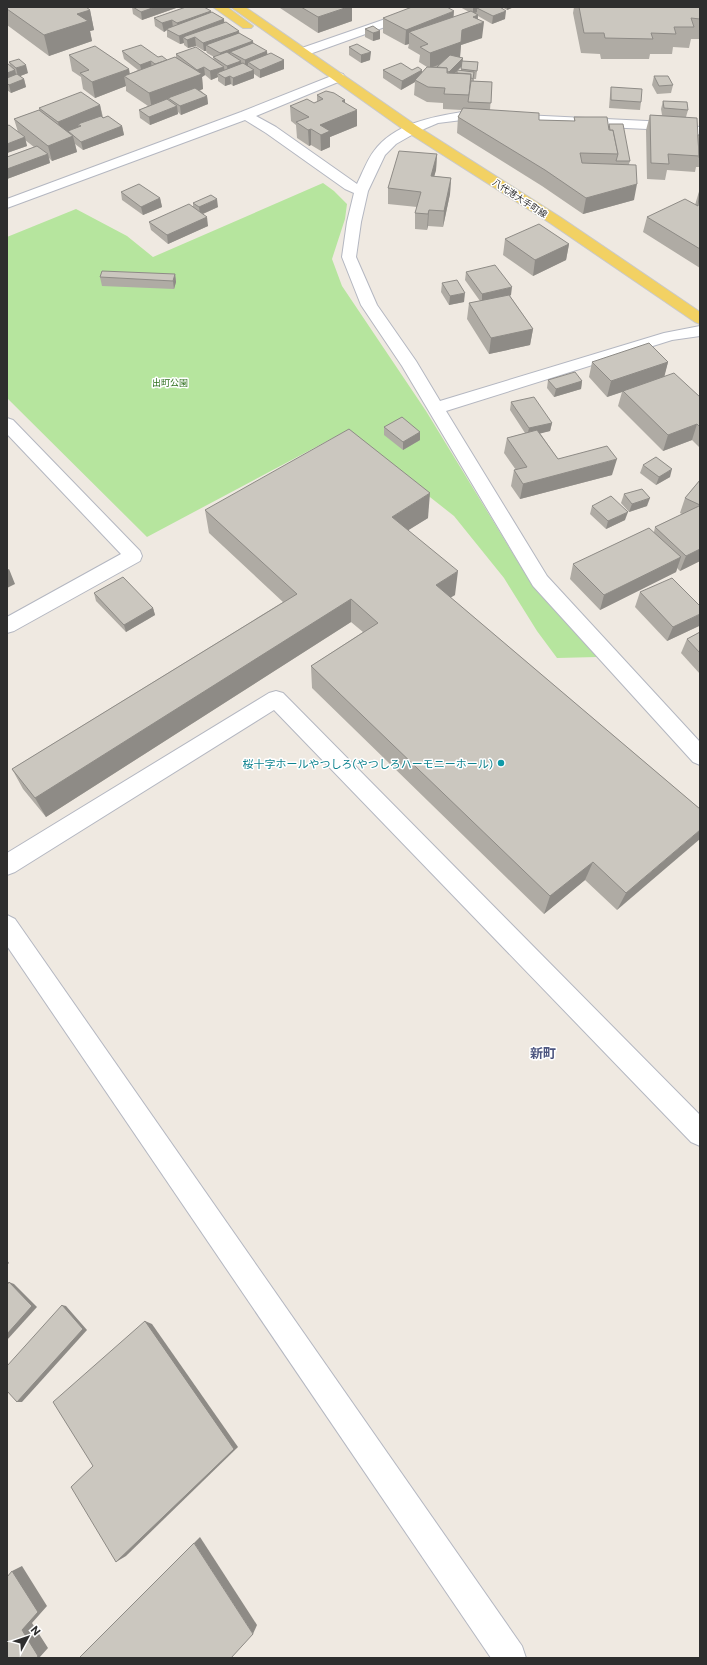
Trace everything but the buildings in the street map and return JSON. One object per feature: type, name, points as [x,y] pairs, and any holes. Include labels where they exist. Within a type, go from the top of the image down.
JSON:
[{"type":"main road","name":"八代港大手町線","points":[[219,7],[293,57],[339,78]]},
{"type":"main road","name":"八代港大手町線","points":[[237,7],[412,129],[555,220],[700,319]]},
{"type":"street","points":[[303,52],[432,7]]},
{"type":"street","points":[[9,200],[246,114],[339,78]]},
{"type":"street","points":[[246,114],[350,186],[361,192]]},
{"type":"street","points":[[700,131],[647,125],[462,116],[435,120],[412,129],[391,141],[379,153],[361,192],[354,222],[349,257],[369,305],[410,365],[540,581],[700,756]]},
{"type":"street","points":[[436,408],[670,336],[700,331]]},
{"type":"street","points":[[7,424],[133,556],[7,626]]},
{"type":"street","points":[[7,865],[276,699],[700,1133]]},
{"type":"street","points":[[7,926],[510,1658]]},
{"type":"green space","name":"出町公園","points":[[323,183],[334,191],[347,204],[345,219],[332,259],[342,286],[426,411],[534,588],[597,657],[557,658],[537,631],[504,578],[454,516],[346,431],[147,537],[7,398],[7,237],[76,209],[127,236],[153,257]]},
{"type":"place","name":"桜十字ホールやつしろ(やつしろハーモニーホール)","points":[[501,763]]},
{"type":"district","name":"新町","points":[[543,1053]]}]
